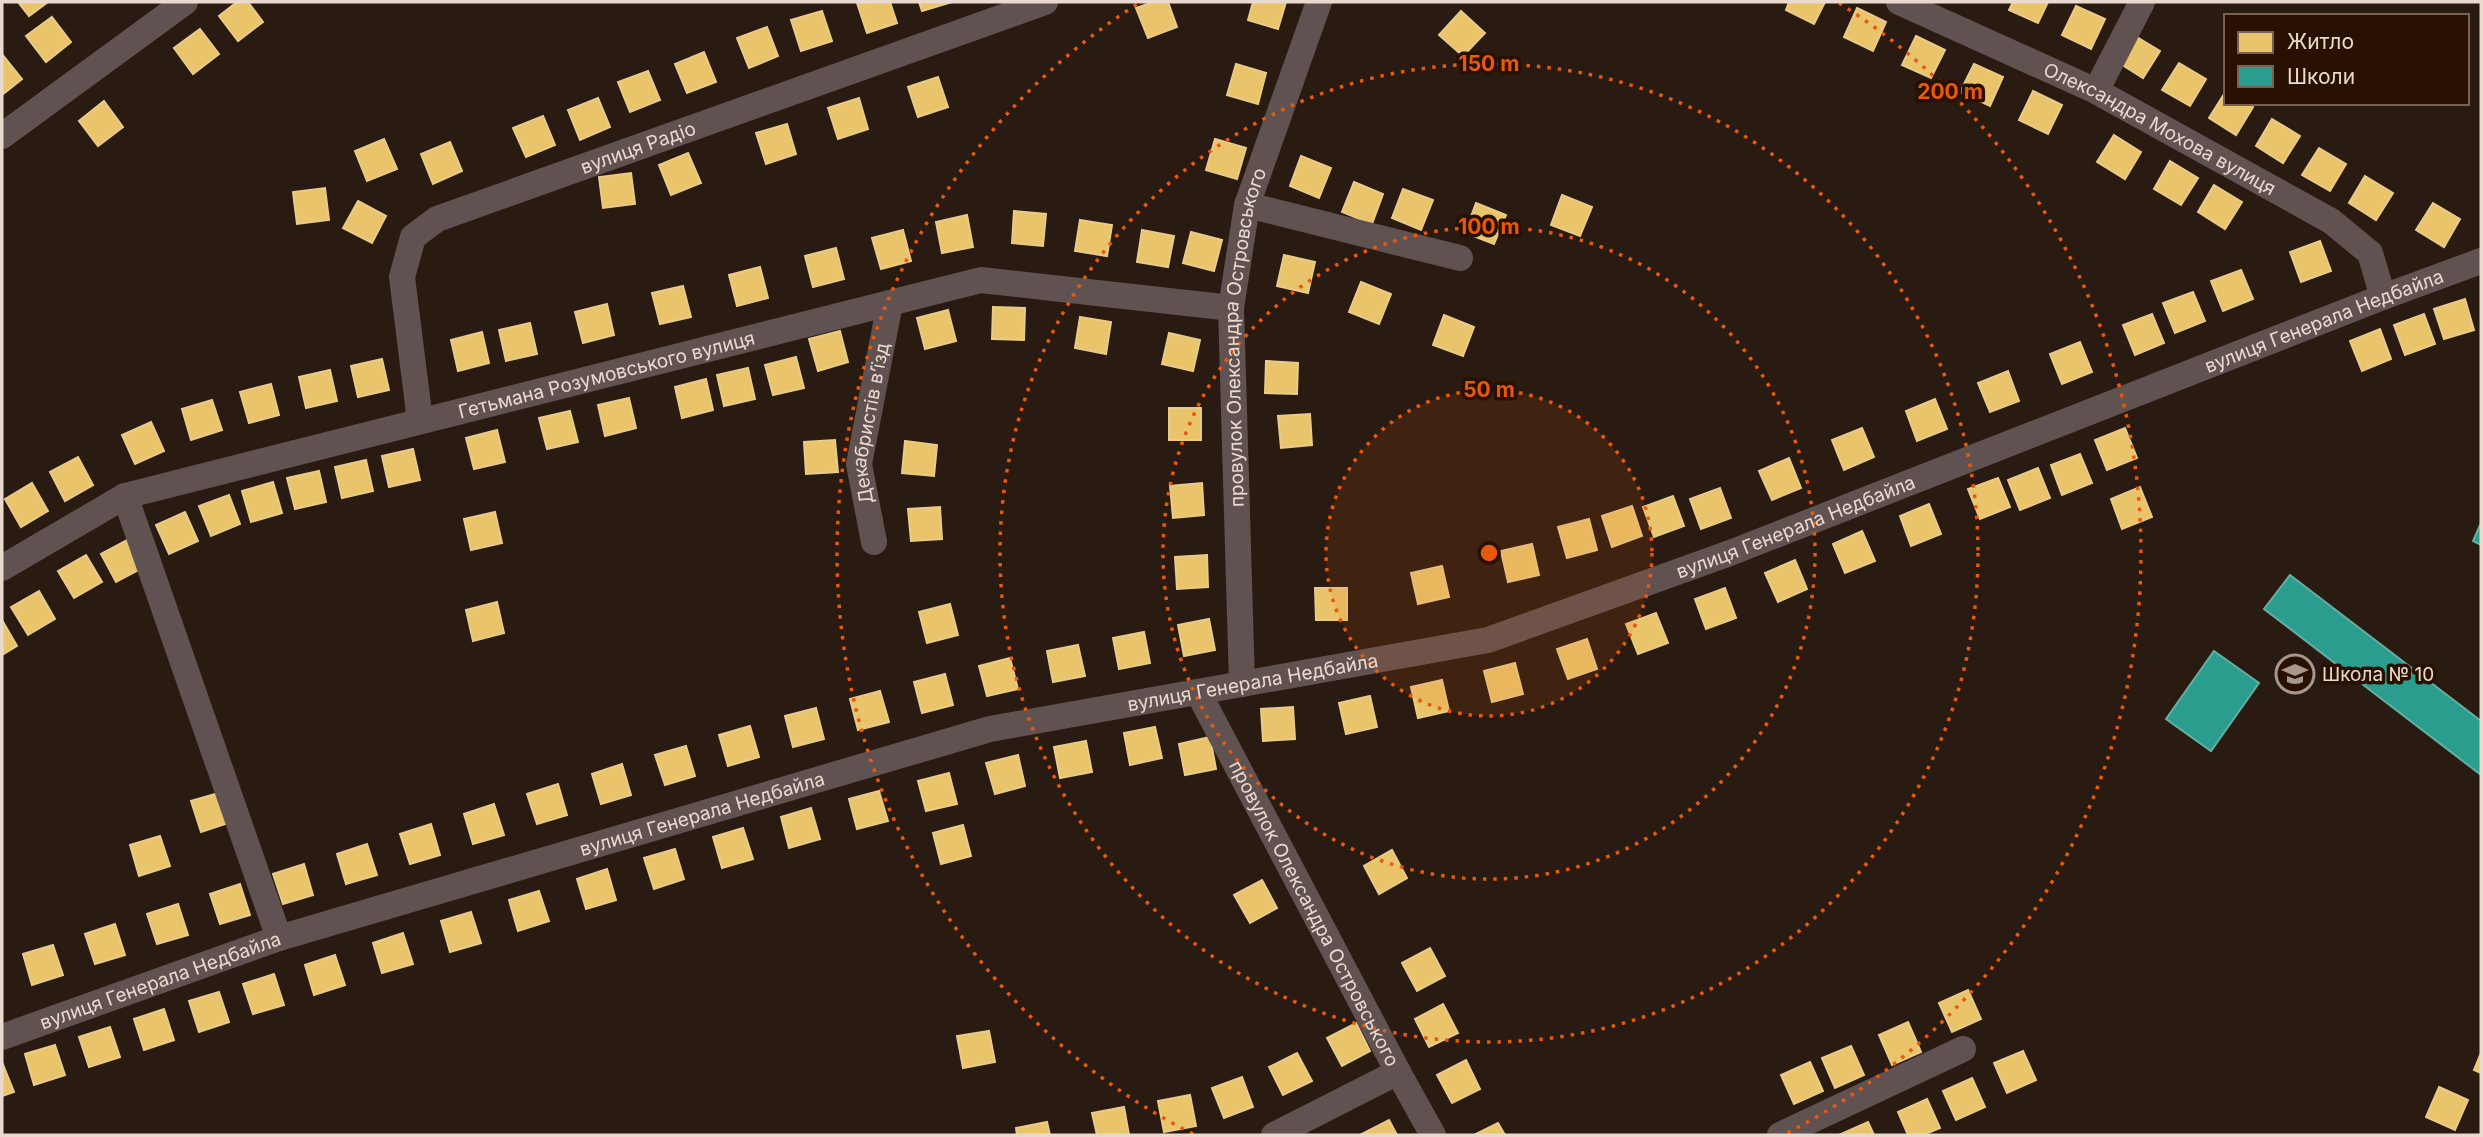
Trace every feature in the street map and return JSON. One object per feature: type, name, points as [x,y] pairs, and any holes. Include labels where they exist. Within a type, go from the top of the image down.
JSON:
[{"type":"street","points":[[2,136],[185,2]]},
{"type":"street","name":"вулиця Радіо","points":[[421,421],[402,277],[413,237],[437,219],[1045,2]]},
{"type":"street","name":"провулок Олександра Островського","points":[[1242,684],[1231,308],[1247,205],[1319,2]]},
{"type":"street","name":"Олександра Мохова вулиця","points":[[1899,2],[2096,91],[2331,221],[2370,253],[2383,297]]},
{"type":"street","points":[[2096,91],[2142,2]]},
{"type":"street","points":[[1247,205],[1460,258]]},
{"type":"street","name":"вулиця Генерала Недбайла","points":[[2,1037],[279,938],[990,729],[1488,640],[1730,553],[2481,261]]},
{"type":"street","name":"Гетьмана Розумовського вулиця","points":[[2,568],[125,496],[981,280],[1231,308]]},
{"type":"street","name":"Декабристів в’їзд","points":[[874,542],[859,464],[890,303]]},
{"type":"street","points":[[125,496],[279,938]]},
{"type":"street","name":"провулок Олександра Островського","points":[[1198,692],[1433,1135]]},
{"type":"street","points":[[1780,1135],[1963,1049]]},
{"type":"street","points":[[1275,1135],[1398,1072]]},
{"type":"building: Житло","points":[[18,2],[48,2],[29,16]]},
{"type":"building: Житло","points":[[237,2],[248,2],[263,22],[238,41],[219,16]]},
{"type":"building: Житло","points":[[890,2],[897,23],[867,33],[857,3]]},
{"type":"building: Житло","points":[[919,2],[952,2],[922,11]]},
{"type":"building: Житло","points":[[1153,2],[1168,2],[1177,27],[1148,38],[1136,8]]},
{"type":"building: Житло","points":[[1253,2],[1286,2],[1278,29],[1248,20]]},
{"type":"building: Житло","points":[[1789,2],[1825,2],[1814,24],[1786,10]]},
{"type":"building: Житло","points":[[2013,2],[2048,2],[2038,23],[2009,10]]},
{"type":"building: Житло","points":[[2076,6],[2105,19],[2091,49],[2062,35]]},
{"type":"building: Житло","points":[[1857,8],[1886,22],[1873,51],[1844,37]]},
{"type":"building: Житло","points":[[822,11],[832,41],[801,51],[791,20]]},
{"type":"building: Житло","points":[[1461,11],[1485,33],[1463,56],[1439,35]]},
{"type":"building: Житло","points":[[52,17],[71,42],[46,62],[26,36]]},
{"type":"building: Житло","points":[[767,27],[778,56],[749,68],[737,38]]},
{"type":"building: Житло","points":[[200,29],[219,54],[193,74],[174,48]]},
{"type":"building: Житло","points":[[2132,34],[2160,51],[2143,78],[2116,61]]},
{"type":"building: Житло","points":[[1916,36],[1945,50],[1931,78],[1902,65]]},
{"type":"building: Житло","points":[[704,52],[716,82],[687,93],[675,64]]},
{"type":"building: Житло","points":[[2,54],[22,79],[2,95]]},
{"type":"building: Житло","points":[[2179,63],[2206,79],[2190,106],[2162,90]]},
{"type":"building: Житло","points":[[1236,64],[1266,73],[1258,104],[1227,95]]},
{"type":"building: Житло","points":[[1974,64],[2003,77],[1990,106],[1960,92]]},
{"type":"building: Житло","points":[[648,71],[660,100],[630,112],[618,82]]},
{"type":"building: Житло","points":[[938,77],[948,107],[918,117],[908,87]]},
{"type":"building: Житло","points":[[2033,91],[2062,105],[2048,134],[2019,120]]},
{"type":"building: Житло","points":[[2224,94],[2224,105],[2253,107],[2236,135],[2209,118]]},
{"type":"building: Житло","points":[[598,98],[610,127],[580,140],[568,110]]},
{"type":"building: Житло","points":[[859,98],[868,129],[838,139],[828,108]]},
{"type":"building: Житло","points":[[104,101],[123,127],[98,146],[79,121]]},
{"type":"building: Житло","points":[[543,116],[555,145],[526,157],[513,128]]},
{"type":"building: Житло","points":[[2272,119],[2300,136],[2283,163],[2256,146]]},
{"type":"building: Житло","points":[[787,124],[796,154],[766,164],[756,133]]},
{"type":"building: Житло","points":[[2114,135],[2141,152],[2125,179],[2097,162]]},
{"type":"building: Житло","points":[[384,139],[397,169],[367,181],[355,151]]},
{"type":"building: Житло","points":[[1215,139],[1246,148],[1237,179],[1206,170]]},
{"type":"building: Житло","points":[[450,142],[462,171],[433,184],[421,154]]},
{"type":"building: Житло","points":[[2319,148],[2346,164],[2330,191],[2302,175]]},
{"type":"building: Житло","points":[[688,153],[701,183],[671,195],[659,165]]},
{"type":"building: Житло","points":[[1301,156],[1331,168],[1319,198],[1290,186]]},
{"type":"building: Житло","points":[[2170,161],[2198,178],[2181,205],[2154,189]]},
{"type":"building: Житло","points":[[631,173],[635,204],[603,208],[599,177]]},
{"type":"building: Житло","points":[[2365,176],[2393,193],[2376,220],[2349,203]]},
{"type":"building: Житло","points":[[1354,182],[1383,194],[1372,224],[1342,212]]},
{"type":"building: Житло","points":[[2214,185],[2242,202],[2225,229],[2198,212]]},
{"type":"building: Житло","points":[[325,188],[329,220],[297,224],[293,192]]},
{"type":"building: Житло","points":[[1403,189],[1433,200],[1421,230],[1392,218]]},
{"type":"building: Житло","points":[[1562,195],[1592,207],[1580,236],[1551,225]]},
{"type":"building: Житло","points":[[358,201],[386,216],[372,243],[343,228]]},
{"type":"building: Житло","points":[[1476,203],[1506,215],[1494,244],[1465,233]]},
{"type":"building: Житло","points":[[2433,203],[2460,219],[2444,247],[2416,230]]},
{"type":"building: Житло","points":[[1014,211],[1046,214],[1043,246],[1012,243]]},
{"type":"building: Житло","points":[[967,215],[973,247],[942,253],[936,222]]},
{"type":"building: Житло","points":[[1080,220],[1112,225],[1107,256],[1075,251]]},
{"type":"building: Житло","points":[[903,230],[911,261],[881,269],[872,238]]},
{"type":"building: Житло","points":[[1142,230],[1174,236],[1168,267],[1137,262]]},
{"type":"building: Житло","points":[[1191,232],[1222,240],[1214,271],[1183,263]]},
{"type":"building: Житло","points":[[2320,241],[2331,271],[2301,282],[2290,252]]},
{"type":"building: Житло","points":[[836,248],[844,279],[813,287],[805,256]]},
{"type":"building: Житло","points":[[1284,255],[1315,262],[1308,293],[1277,286]]},
{"type":"building: Житло","points":[[760,267],[768,298],[737,306],[729,275]]},
{"type":"building: Житло","points":[[2241,270],[2253,299],[2223,311],[2211,281]]},
{"type":"building: Житло","points":[[1361,282],[1391,294],[1379,324],[1349,312]]},
{"type":"building: Житло","points":[[683,286],[691,317],[660,324],[652,293]]},
{"type":"building: Житло","points":[[2193,292],[2205,321],[2175,333],[2163,303]]},
{"type":"building: Житло","points":[[2465,299],[2474,330],[2444,339],[2434,309]]},
{"type":"building: Житло","points":[[607,304],[614,335],[583,343],[575,312]]},
{"type":"building: Житло","points":[[993,307],[1025,308],[1024,340],[992,339]]},
{"type":"building: Житло","points":[[948,310],[956,341],[925,349],[917,318]]},
{"type":"building: Житло","points":[[2152,314],[2164,343],[2135,355],[2123,325]]},
{"type":"building: Житло","points":[[2424,314],[2435,344],[2405,355],[2394,325]]},
{"type":"building: Житло","points":[[1444,315],[1474,327],[1463,356],[1433,345]]},
{"type":"building: Житло","points":[[1080,317],[1111,322],[1106,354],[1075,348]]},
{"type":"building: Житло","points":[[530,323],[537,354],[506,361],[499,330]]},
{"type":"building: Житло","points":[[2380,329],[2391,359],[2362,371],[2350,341]]},
{"type":"building: Житло","points":[[840,331],[848,362],[818,371],[809,339]]},
{"type":"building: Житло","points":[[482,332],[489,363],[458,371],[451,340]]},
{"type":"building: Житло","points":[[1169,333],[1200,340],[1193,371],[1162,364]]},
{"type":"building: Житло","points":[[2080,342],[2092,372],[2062,384],[2050,354]]},
{"type":"building: Житло","points":[[796,357],[804,388],[773,395],[765,365]]},
{"type":"building: Житло","points":[[382,359],[389,390],[358,397],[351,366]]},
{"type":"building: Житло","points":[[1266,361],[1298,363],[1297,394],[1265,393]]},
{"type":"building: Житло","points":[[748,368],[755,399],[724,406],[717,375]]},
{"type":"building: Житло","points":[[330,370],[337,401],[306,408],[299,377]]},
{"type":"building: Житло","points":[[2008,371],[2019,401],[1990,412],[1978,383]]},
{"type":"building: Житло","points":[[706,379],[713,410],[682,418],[675,387]]},
{"type":"building: Житло","points":[[271,384],[279,415],[249,423],[240,392]]},
{"type":"building: Житло","points":[[629,398],[636,428],[605,436],[598,405]]},
{"type":"building: Житло","points":[[1935,399],[1947,429],[1917,441],[1906,411]]},
{"type":"building: Житло","points":[[212,400],[222,430],[191,440],[182,409]]},
{"type":"building: Житло","points":[[1169,408],[1201,408],[1201,440],[1169,440]]},
{"type":"building: Житло","points":[[570,411],[578,442],[547,449],[539,418]]},
{"type":"building: Житло","points":[[1310,414],[1312,445],[1281,448],[1278,416]]},
{"type":"building: Житло","points":[[151,422],[164,451],[135,464],[122,435]]},
{"type":"building: Житло","points":[[1862,428],[1874,457],[1844,470],[1832,440]]},
{"type":"building: Житло","points":[[2125,428],[2137,458],[2107,470],[2095,440]]},
{"type":"building: Житло","points":[[497,430],[505,462],[474,469],[466,438]]},
{"type":"building: Житло","points":[[835,440],[838,472],[806,474],[804,442]]},
{"type":"building: Житло","points":[[905,441],[937,445],[934,476],[902,473]]},
{"type":"building: Житло","points":[[413,449],[420,480],[389,487],[382,456]]},
{"type":"building: Житло","points":[[2080,454],[2092,483],[2062,495],[2051,465]]},
{"type":"building: Житло","points":[[78,457],[93,485],[65,501],[50,472]]},
{"type":"building: Житло","points":[[1789,458],[1801,488],[1772,500],[1759,471]]},
{"type":"building: Житло","points":[[366,460],[373,491],[342,498],[335,467]]},
{"type":"building: Житло","points":[[2038,468],[2050,498],[2020,510],[2008,480]]},
{"type":"building: Житло","points":[[319,471],[326,502],[295,509],[287,478]]},
{"type":"building: Житло","points":[[1998,478],[2010,507],[1980,519],[1968,489]]},
{"type":"building: Житло","points":[[273,482],[282,513],[251,522],[242,491]]},
{"type":"building: Житло","points":[[32,483],[48,511],[21,527],[5,499]]},
{"type":"building: Житло","points":[[1202,483],[1204,515],[1173,518],[1170,486]]},
{"type":"building: Житло","points":[[2140,487],[2152,517],[2122,529],[2111,499]]},
{"type":"building: Житло","points":[[1720,488],[1731,518],[1701,529],[1690,499]]},
{"type":"building: Житло","points":[[229,495],[240,524],[211,536],[199,506]]},
{"type":"building: Житло","points":[[1673,496],[1684,526],[1654,537],[1643,507]]},
{"type":"building: Житло","points":[[1929,504],[1941,534],[1911,546],[1900,516]]},
{"type":"building: Житло","points":[[1632,506],[1642,536],[1612,547],[1602,516]]},
{"type":"building: Житло","points":[[940,507],[942,539],[911,541],[908,509]]},
{"type":"building: Житло","points":[[185,512],[198,541],[169,554],[156,525]]},
{"type":"building: Житло","points":[[495,512],[502,543],[471,550],[464,519]]},
{"type":"building: Житло","points":[[1589,519],[1597,550],[1567,558],[1558,527]]},
{"type":"building: Житло","points":[[1862,531],[1875,561],[1845,573],[1833,544]]},
{"type":"building: Житло","points":[[129,539],[144,567],[116,582],[101,554]]},
{"type":"building: Житло","points":[[1532,544],[1539,575],[1508,582],[1501,551]]},
{"type":"building: Житло","points":[[86,555],[102,582],[74,598],[58,571]]},
{"type":"building: Житло","points":[[1207,555],[1208,587],[1177,589],[1175,557]]},
{"type":"building: Житло","points":[[1795,560],[1807,589],[1778,602],[1765,573]]},
{"type":"building: Житло","points":[[1442,566],[1449,597],[1418,604],[1411,573]]},
{"type":"building: Житло","points":[[1315,588],[1347,588],[1347,620],[1316,620]]},
{"type":"building: Житло","points":[[1725,588],[1736,618],[1706,629],[1695,599]]},
{"type":"building: Житло","points":[[39,591],[55,619],[28,635],[11,607]]},
{"type":"building: Житло","points":[[497,602],[504,633],[473,641],[466,610]]},
{"type":"building: Житло","points":[[950,604],[958,635],[927,643],[919,612]]},
{"type":"building: Житло","points":[[1656,613],[1668,643],[1638,654],[1626,624]]},
{"type":"building: Житло","points":[[1209,619],[1215,650],[1184,656],[1178,625]]},
{"type":"building: Житло","points":[[2,620],[17,646],[2,655]]},
{"type":"building: Житло","points":[[1144,632],[1150,663],[1119,669],[1113,638]]},
{"type":"building: Житло","points":[[1587,639],[1597,669],[1568,679],[1557,649]]},
{"type":"building: Житло","points":[[1078,645],[1085,676],[1053,682],[1047,651]]},
{"type":"building: Житло","points":[[1010,658],[1018,689],[987,696],[979,666]]},
{"type":"building: Житло","points":[[1515,663],[1523,694],[1492,702],[1484,671]]},
{"type":"building: Житло","points":[[945,674],[953,705],[922,713],[914,682]]},
{"type":"building: Житло","points":[[1442,680],[1449,711],[1418,718],[1411,687]]},
{"type":"building: Житло","points":[[880,691],[889,722],[858,730],[850,699]]},
{"type":"building: Житло","points":[[1370,696],[1377,727],[1346,734],[1339,703]]},
{"type":"building: Житло","points":[[1293,707],[1295,739],[1263,741],[1261,709]]},
{"type":"building: Житло","points":[[816,708],[824,739],[793,747],[785,716]]},
{"type":"building: Житло","points":[[750,726],[759,757],[728,766],[719,735]]},
{"type":"building: Житло","points":[[1155,727],[1162,758],[1130,765],[1124,733]]},
{"type":"building: Житло","points":[[1210,737],[1216,769],[1185,775],[1179,744]]},
{"type":"building: Житло","points":[[1086,741],[1092,772],[1060,778],[1054,747]]},
{"type":"building: Житло","points":[[686,746],[695,776],[665,785],[655,755]]},
{"type":"building: Житло","points":[[1018,755],[1025,786],[995,794],[986,763]]},
{"type":"building: Житло","points":[[622,764],[631,795],[601,804],[592,774]]},
{"type":"building: Житло","points":[[949,773],[957,804],[926,811],[918,781]]},
{"type":"building: Житло","points":[[558,784],[567,815],[537,824],[527,794]]},
{"type":"building: Житло","points":[[879,791],[888,821],[857,829],[849,799]]},
{"type":"building: Житло","points":[[222,792],[231,822],[201,832],[191,801]]},
{"type":"building: Житло","points":[[494,804],[504,835],[473,844],[464,814]]},
{"type":"building: Житло","points":[[811,808],[820,839],[789,848],[781,817]]},
{"type":"building: Житло","points":[[431,824],[440,855],[410,864],[400,834]]},
{"type":"building: Житло","points":[[963,825],[971,856],[941,864],[933,833]]},
{"type":"building: Житло","points":[[743,828],[753,859],[722,868],[713,837]]},
{"type":"building: Житло","points":[[160,836],[170,866],[139,876],[130,845]]},
{"type":"building: Житло","points":[[367,844],[377,875],[346,884],[337,854]]},
{"type":"building: Житло","points":[[675,849],[684,879],[654,889],[644,858]]},
{"type":"building: Житло","points":[[1392,850],[1407,878],[1379,894],[1364,866]]},
{"type":"building: Житло","points":[[304,864],[313,895],[283,904],[273,874]]},
{"type":"building: Житло","points":[[607,869],[616,900],[586,909],[577,879]]},
{"type":"building: Житло","points":[[1262,880],[1277,908],[1250,923],[1234,895]]},
{"type":"building: Житло","points":[[240,884],[250,915],[220,924],[210,894]]},
{"type":"building: Житло","points":[[539,891],[549,921],[518,931],[509,900]]},
{"type":"building: Житло","points":[[178,904],[188,935],[157,944],[147,914]]},
{"type":"building: Житло","points":[[471,912],[481,943],[450,952],[441,921]]},
{"type":"building: Житло","points":[[115,924],[125,955],[95,964],[85,934]]},
{"type":"building: Житло","points":[[403,933],[413,964],[382,973],[373,943]]},
{"type":"building: Житло","points":[[53,945],[63,975],[32,985],[23,954]]},
{"type":"building: Житло","points":[[1430,948],[1445,976],[1417,991],[1402,963]]},
{"type":"building: Житло","points":[[335,955],[345,985],[314,995],[305,965]]},
{"type":"building: Житло","points":[[274,974],[284,1005],[253,1014],[243,984]]},
{"type":"building: Житло","points":[[1968,990],[1981,1019],[1952,1032],[1939,1003]]},
{"type":"building: Житло","points":[[219,992],[229,1022],[199,1032],[189,1001]]},
{"type":"building: Житло","points":[[1443,1004],[1458,1033],[1429,1047],[1415,1019]]},
{"type":"building: Житло","points":[[164,1009],[174,1040],[144,1050],[134,1019]]},
{"type":"building: Житло","points":[[1908,1022],[1921,1052],[1892,1065],[1879,1035]]},
{"type":"building: Житло","points":[[1356,1023],[1370,1051],[1342,1066],[1327,1038]]},
{"type":"building: Житло","points":[[110,1027],[120,1057],[89,1067],[79,1037]]},
{"type":"building: Житло","points":[[989,1031],[995,1062],[963,1068],[957,1036]]},
{"type":"building: Житло","points":[[55,1045],[65,1075],[34,1085],[25,1054]]},
{"type":"building: Житло","points":[[1851,1046],[1864,1075],[1835,1088],[1822,1058]]},
{"type":"building: Житло","points":[[2023,1051],[2036,1080],[2007,1093],[1994,1063]]},
{"type":"building: Житло","points":[[1297,1053],[1312,1081],[1283,1095],[1269,1067]]},
{"type":"building: Житло","points":[[2481,1053],[2481,1073],[2474,1070]]},
{"type":"building: Житло","points":[[1466,1060],[1480,1089],[1452,1103],[1437,1075]]},
{"type":"building: Житло","points":[[2,1062],[14,1092],[2,1096]]},
{"type":"building: Житло","points":[[1810,1062],[1823,1091],[1794,1104],[1781,1075]]},
{"type":"building: Житло","points":[[1242,1077],[1253,1107],[1224,1118],[1212,1088]]},
{"type":"building: Житло","points":[[1972,1078],[1985,1107],[1956,1120],[1943,1091]]},
{"type":"building: Житло","points":[[2439,1087],[2468,1100],[2455,1130],[2426,1117]]},
{"type":"building: Житло","points":[[1190,1095],[1196,1126],[1164,1132],[1158,1101]]},
{"type":"building: Житло","points":[[1927,1099],[1940,1128],[1923,1135],[1908,1135],[1898,1112]]},
{"type":"building: Житло","points":[[1124,1107],[1129,1135],[1097,1135],[1092,1113]]},
{"type":"building: Житло","points":[[1389,1120],[1397,1135],[1360,1135]]},
{"type":"building: Житло","points":[[1047,1122],[1050,1135],[1017,1135],[1016,1128]]},
{"type":"building: Житло","points":[[1868,1122],[1874,1135],[1839,1135]]},
{"type":"building: Житло","points":[[1498,1123],[1505,1135],[1474,1135]]},
{"type":"building: Школи","points":[[2481,523],[2481,545],[2473,541]]},
{"type":"building: Школи","points":[[2290,575],[2481,721],[2481,775],[2264,609]]},
{"type":"building: Школи","points":[[2214,651],[2259,683],[2211,751],[2166,719]]},
{"type":"place","name":"Школа № 10","points":[[2295,674]]}]
